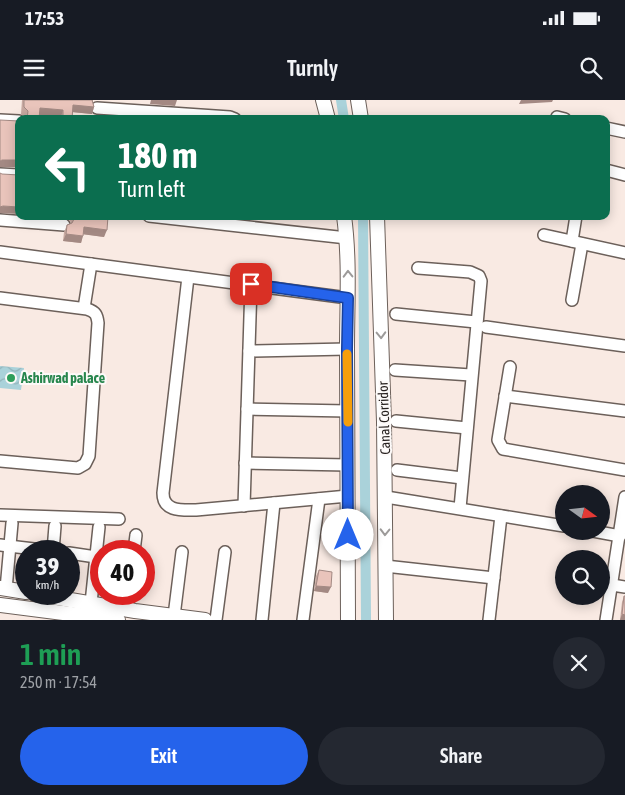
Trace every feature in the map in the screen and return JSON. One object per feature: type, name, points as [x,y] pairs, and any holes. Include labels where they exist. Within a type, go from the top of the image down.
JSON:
[{"type":"street","points":[[323,100],[327,115]]},
{"type":"street","points":[[358,100],[361,115]]},
{"type":"street","points":[[97,109],[211,115]]},
{"type":"street","points":[[0,120],[15,121]]},
{"type":"street","points":[[610,129],[625,132]]},
{"type":"street","points":[[610,171],[625,175]]},
{"type":"street","points":[[0,174],[15,175]]},
{"type":"street","points":[[0,220],[64,225]]},
{"type":"street","points":[[223,220],[241,221],[347,238]]},
{"type":"street","points":[[345,220],[347,238],[348,298],[348,620]]},
{"type":"street","name":"Canal Corridor","points":[[377,220],[386,497],[386,620]]},
{"type":"street","points":[[572,300],[577,242],[576,220]]},
{"type":"street","points":[[544,235],[625,253]]},
{"type":"street","points":[[0,252],[348,298]]},
{"type":"street","points":[[84,308],[90,264]]},
{"type":"street","points":[[418,268],[470,272],[479,276],[481,281],[481,325],[471,375],[460,508]]},
{"type":"street","points":[[188,277],[163,500],[167,505],[178,510],[196,510],[348,496]]},
{"type":"street","points":[[244,506],[251,284]]},
{"type":"street","points":[[0,298],[84,308],[94,311],[97,315],[98,323],[86,464],[78,468],[0,461]]},
{"type":"street","points":[[396,314],[625,346]]},
{"type":"street","points":[[249,350],[347,349]]},
{"type":"street","points":[[510,367],[498,440],[503,449],[625,470]]},
{"type":"street","points":[[394,370],[471,375]]},
{"type":"street","points":[[505,396],[625,411]]},
{"type":"street","points":[[247,409],[348,411]]},
{"type":"street","points":[[396,421],[467,428]]},
{"type":"street","points":[[245,463],[348,465]]},
{"type":"street","points":[[397,470],[462,478]]},
{"type":"street","points":[[386,497],[555,525]]},
{"type":"street","points":[[606,620],[623,522],[625,497]]},
{"type":"street","points":[[303,620],[318,498]]},
{"type":"street","points":[[262,620],[274,503]]},
{"type":"street","points":[[0,516],[119,519]]},
{"type":"street","points":[[489,620],[501,516]]},
{"type":"street","points":[[3,589],[5,546],[12,523]]},
{"type":"street","points":[[53,540],[55,526]]},
{"type":"street","points":[[98,540],[99,527]]},
{"type":"street","points":[[610,534],[620,536]]},
{"type":"street","points":[[135,540],[136,535]]},
{"type":"street","points":[[174,616],[182,552]]},
{"type":"street","points":[[216,620],[225,552]]},
{"type":"street","points":[[385,566],[494,578]]},
{"type":"street","points":[[612,584],[625,587]]},
{"type":"street","points":[[0,605],[28,614],[174,616],[205,620]]},
{"type":"street","points":[[96,605],[122,615]]},
{"type":"water","name":"Ashirwad palace","points":[[0,366],[24,368],[21,390],[0,388]]},
{"type":"building","points":[[24,100],[92,100],[94,107],[73,105],[72,115],[63,115],[63,110],[40,108],[39,115],[28,115],[28,111],[24,107]]},
{"type":"building","points":[[0,120],[15,121],[15,160],[0,161]]},
{"type":"building","points":[[0,173],[15,175],[15,207],[0,207]]},
{"type":"building","points":[[74,220],[108,220],[107,230],[84,227],[83,236],[66,234],[67,225]]},
{"type":"building","points":[[319,570],[332,572],[331,587],[316,586]]},
{"type":"building","points":[[625,596],[625,615],[622,614]]},
{"type":"waterway","points":[[341,100],[343,115]]},
{"type":"waterway","points":[[363,220],[366,620]]},
{"type":"slow traffic","points":[[347,354],[348,422]]},
{"type":"place","name":"Ashirwad palace","points":[[11,378]]},
{"type":"route","points":[[251,284],[348,298],[348,535]]}]
